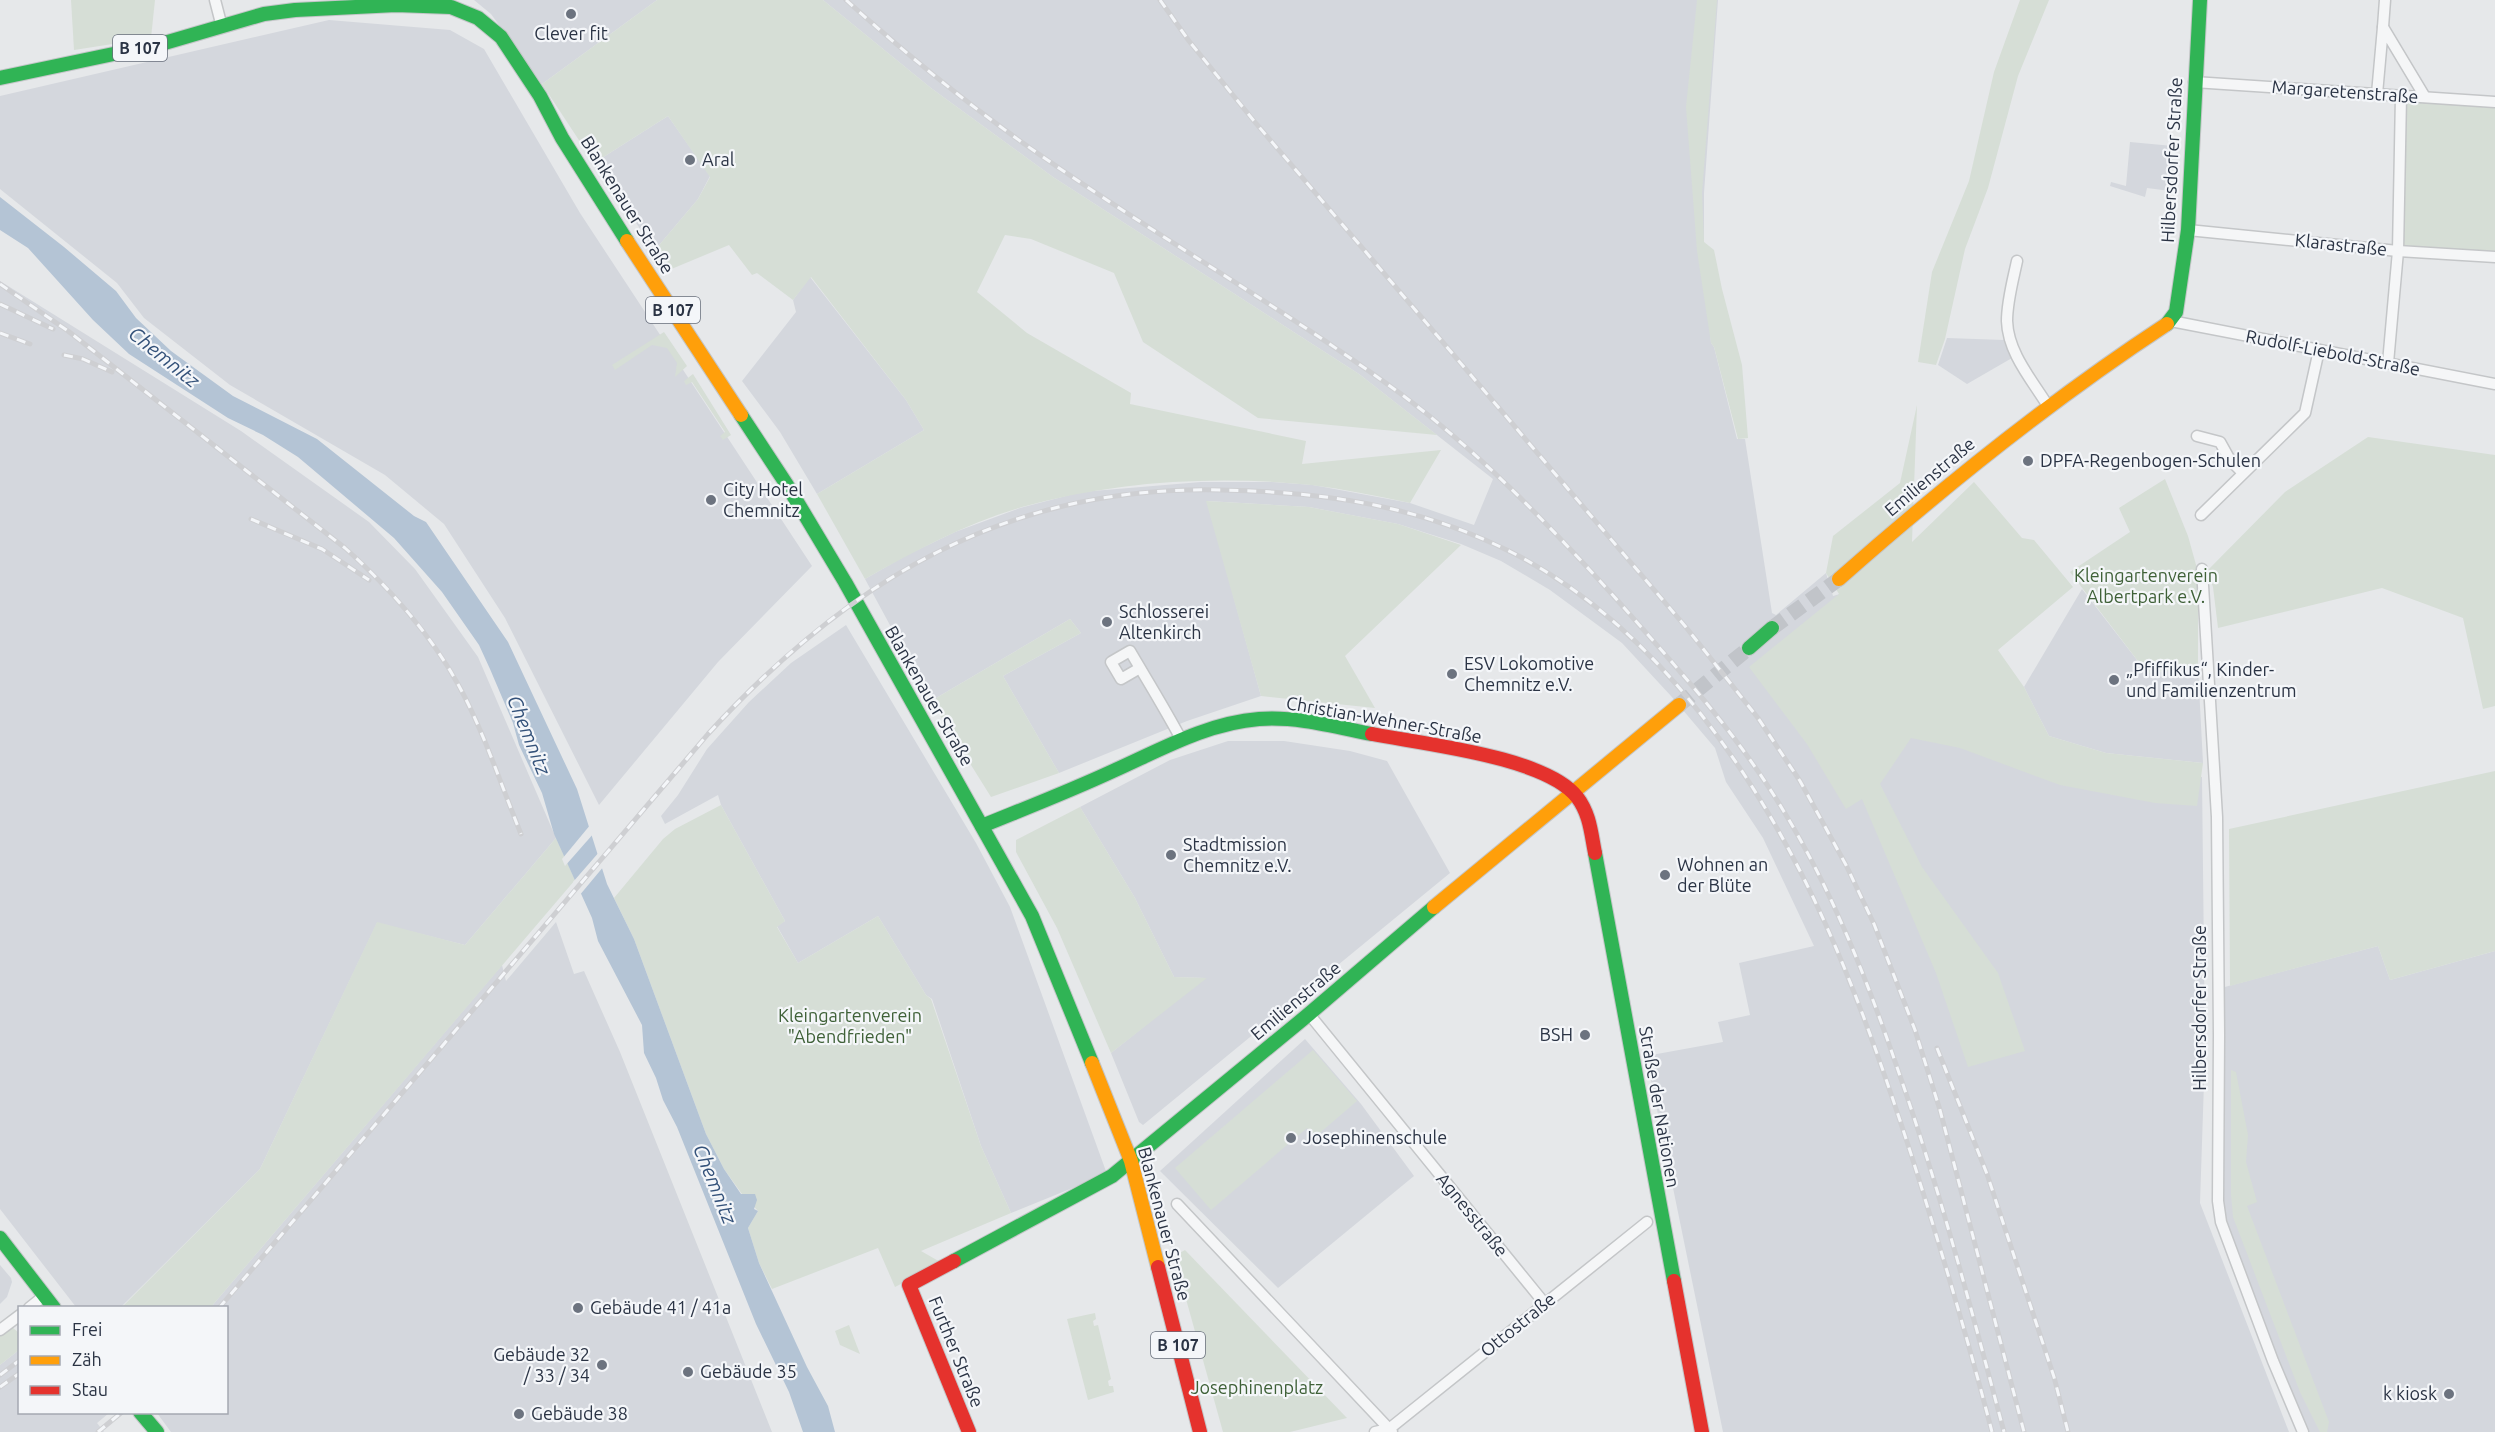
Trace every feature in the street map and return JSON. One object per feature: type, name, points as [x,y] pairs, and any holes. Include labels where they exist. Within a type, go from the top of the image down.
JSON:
[{"type":"main road","name":"Hilbersdorfer Straße","points":[[2171,321],[2176,312],[2188,230],[2200,0]]},
{"type":"main road","name":"Blankenauer Straße","points":[[222,27],[281,11],[427,5],[462,10],[489,26],[501,37],[540,96],[562,138],[787,485],[845,582],[1032,916],[1131,1161],[1200,1432]]},
{"type":"main road","name":"B 107","points":[[0,78],[161,44],[222,27]]},
{"type":"main road","name":"Emilienstraße","points":[[1839,579],[1936,494],[2048,406],[2171,321]]},
{"type":"main road","points":[[1749,648],[1772,628]]},
{"type":"main road","name":"Emilienstraße","points":[[909,1285],[1112,1176],[1679,705]]},
{"type":"main road","name":"Christian-Wehner-Straße","points":[[982,826],[1112,772],[1181,739],[1230,724],[1258,719],[1286,718],[1522,765],[1551,776],[1574,792]]},
{"type":"main road","name":"Straße der Nationen","points":[[1574,792],[1581,801],[1590,826],[1702,1432]]},
{"type":"main road","points":[[0,1238],[52,1306]]},
{"type":"main road","name":"Further Straße","points":[[909,1285],[969,1432]]},
{"type":"main road","points":[[142,1414],[157,1432]]},
{"type":"street","points":[[215,0],[222,27]]},
{"type":"street","points":[[2377,94],[2385,0]]},
{"type":"street","points":[[2383,27],[2425,97]]},
{"type":"street","name":"Margaretenstraße","points":[[2194,82],[2495,102]]},
{"type":"street","points":[[2388,363],[2398,251],[2401,96]]},
{"type":"street","name":"Klarastraße","points":[[2188,230],[2398,251],[2495,257]]},
{"type":"street","points":[[2017,261],[2008,308],[2009,338],[2048,406]]},
{"type":"street","name":"Rudolf-Liebold-Straße","points":[[2171,321],[2495,384]]},
{"type":"street","points":[[2201,515],[2306,413],[2319,350]]},
{"type":"street","points":[[2197,436],[2220,442],[2230,460],[2243,473]]},
{"type":"street","name":"Hilbersdorfer Straße","points":[[2202,569],[2217,817],[2218,1201],[2221,1222],[2273,1361],[2303,1432]]},
{"type":"street","points":[[1140,668],[1181,739]]},
{"type":"street","name":"Agnesstraße","points":[[1309,1014],[1545,1304]]},
{"type":"street","points":[[1177,1204],[1391,1430]]},
{"type":"street","name":"Ottostraße","points":[[1391,1430],[1647,1222]]},
{"type":"street","points":[[32,1306],[44,1296]]},
{"type":"street","points":[[0,1330],[18,1316]]},
{"type":"street","points":[[1375,1432],[1391,1430]]},
{"type":"shaded area","points":[[474,0],[657,0],[542,84],[491,14]]},
{"type":"shaded area","points":[[823,0],[1718,0],[1704,193],[1704,242],[1711,343],[1714,347],[1737,439],[1745,439],[1772,613],[1776,615],[1826,573],[1833,596],[1840,594],[1971,727],[2202,777],[2205,1052],[2200,1203],[2289,1432],[1723,1432],[1646,1056],[1723,1042],[1718,1022],[1750,1015],[1739,963],[1814,946],[1763,838],[1726,782],[1715,748],[1622,643],[1550,590],[1501,561],[1461,544],[1398,524],[1309,507],[1207,501],[1261,696],[1187,721],[1059,773],[1003,676],[1081,633],[1070,619],[931,701],[865,579],[905,556],[955,532],[1020,508],[1081,492],[1201,482],[1272,482],[1313,485],[1410,503],[1474,525],[1493,479],[1359,374],[1053,177],[931,88]]},
{"type":"shaded area","points":[[329,20],[450,30],[484,49],[580,213],[812,566],[718,662],[599,805],[505,618],[444,524],[385,475],[230,385],[144,318],[117,283],[0,189],[0,96]]},
{"type":"shaded area","points":[[668,116],[710,176],[698,199],[655,250],[594,163]]},
{"type":"shaded area","points":[[2130,142],[2173,146],[2170,191],[2147,188],[2145,197],[2110,186],[2111,182],[2126,186]]},
{"type":"shaded area","points":[[810,277],[906,400],[924,430],[817,494],[780,432],[742,381],[796,312],[793,300]]},
{"type":"shaded area","points":[[0,281],[241,431],[369,522],[415,569],[478,657],[556,838],[465,945],[377,923],[260,1169],[122,1306],[75,1306],[0,1209]]},
{"type":"shaded area","points":[[1947,338],[2004,340],[2012,358],[1967,384],[1938,365]]},
{"type":"shaded area","name":"„Pfiffikus“, Kinder- und Familienzentrum","points":[[2082,589],[2147,673],[2198,668],[2203,763],[2106,753],[2049,736],[2024,687]]},
{"type":"shaded area","points":[[846,625],[976,843],[1010,907],[1107,1174],[1011,1213],[981,1146],[932,999],[926,995],[878,916],[798,963],[777,926],[785,921],[721,805],[718,795],[665,824],[661,816],[678,795],[707,749],[749,702],[791,663]]},
{"type":"shaded area","points":[[1228,741],[1284,741],[1350,751],[1387,761],[1450,873],[1143,1125],[1139,1122],[1111,1053],[1205,978],[1174,977],[1135,898],[1080,807],[1170,760]]},
{"type":"shaded area","points":[[556,922],[574,974],[584,971],[620,1052],[772,1432],[171,1432],[158,1414],[228,1414],[228,1306],[212,1306],[502,965],[506,981]]},
{"type":"shaded area","points":[[2378,946],[2390,980],[2495,951],[2495,1432],[2304,1432],[2223,1221],[2221,988]]},
{"type":"shaded area","name":"Josephinenschule","points":[[1305,1039],[1361,1104],[1414,1176],[1278,1288],[1160,1171]]},
{"type":"shaded area","points":[[0,1265],[12,1282],[7,1297],[0,1304]]},
{"type":"shaded area","points":[[18,1351],[18,1414],[108,1414],[97,1423],[104,1432],[0,1432],[0,1365]]},
{"type":"green space","points":[[71,0],[155,0],[151,38],[74,50]]},
{"type":"green space","points":[[657,0],[823,0],[931,88],[1053,177],[1359,374],[1437,435],[1258,418],[1143,342],[1114,273],[1031,239],[1005,235],[977,292],[1027,333],[1131,393],[1130,404],[1306,441],[1302,464],[1441,450],[1410,503],[1311,485],[1275,482],[1165,482],[1093,491],[1022,507],[981,521],[941,538],[865,579],[817,494],[924,430],[906,400],[811,277],[793,300],[757,273],[752,275],[729,245],[669,270],[655,250],[698,199],[710,177],[668,116],[594,163],[542,84]]},
{"type":"green space","points":[[1697,0],[1717,0],[1702,193],[1704,242],[1714,250],[1742,365],[1748,438],[1738,439],[1714,347],[1711,343],[1697,251],[1686,107]]},
{"type":"green space","points":[[2020,0],[2049,0],[2018,76],[1988,188],[1965,249],[1945,339],[1936,365],[1918,362],[1932,272],[1969,181],[1994,72]]},
{"type":"green space","points":[[2404,99],[2495,105],[2495,254],[2401,249]]},
{"type":"green space","points":[[664,332],[687,366],[675,377],[677,363],[667,348],[652,345],[615,370],[612,365]]},
{"type":"green space","points":[[693,374],[731,435],[723,440],[720,436],[725,432],[692,382],[686,385],[684,381]]},
{"type":"green space","points":[[1917,405],[1912,542],[1974,482],[2022,538],[2034,540],[2073,587],[1998,650],[2024,687],[2049,736],[2106,753],[2203,763],[2197,806],[2155,803],[2060,785],[1960,748],[1911,738],[1880,784],[1922,867],[1998,973],[2025,1051],[1968,1067],[1936,973],[1862,799],[1846,809],[1807,744],[1749,667],[1839,594],[1826,573],[1833,536],[1900,483]]},
{"type":"green space","points":[[2368,437],[2495,455],[2495,706],[2483,709],[2463,618],[2382,588],[2218,628],[2213,587],[2207,571],[2285,492]]},
{"type":"green space","name":"Kleingartenverein Albertpark e.V.","points":[[2165,479],[2188,536],[2198,572],[2198,668],[2147,673],[2070,572],[2130,532],[2119,508]]},
{"type":"green space","points":[[1206,501],[1309,507],[1398,524],[1461,545],[1345,656],[1375,708],[1261,696]]},
{"type":"green space","points":[[1070,619],[1081,633],[1003,676],[1059,773],[991,797],[931,701]]},
{"type":"green space","points":[[2495,771],[2495,951],[2390,980],[2378,946],[2230,986],[2229,829]]},
{"type":"green space","name":"Kleingartenverein \"Abendfrieden\"","points":[[721,805],[785,921],[777,927],[798,963],[878,916],[926,995],[931,999],[981,1146],[1011,1213],[921,1251],[942,1263],[895,1287],[878,1248],[772,1289],[759,1263],[748,1228],[758,1211],[724,1169],[706,1134],[634,939],[614,898],[663,839],[675,829]]},
{"type":"green space","points":[[1080,807],[1135,898],[1174,977],[1207,978],[1111,1053],[1057,928],[1016,852],[1016,840]]},
{"type":"green space","points":[[556,838],[575,880],[212,1306],[123,1306],[260,1169],[377,922],[465,945]]},
{"type":"green space","points":[[1313,1050],[1357,1101],[1315,1137],[1307,1128],[1211,1210],[1175,1168]]},
{"type":"green space","points":[[2231,1070],[2236,1072],[2248,1135],[2246,1162],[2257,1202],[2247,1206],[2329,1422],[2327,1432],[2320,1432],[2300,1392],[2233,1217]]},
{"type":"green space","name":"Josephinenplatz","points":[[1185,1250],[1347,1418],[1290,1432],[1223,1432],[1174,1256]]},
{"type":"green space","points":[[1095,1313],[1094,1326],[1098,1325],[1111,1379],[1108,1381],[1109,1386],[1113,1386],[1114,1392],[1088,1400],[1067,1319]]},
{"type":"green space","points":[[849,1325],[860,1354],[840,1345],[835,1331]]},
{"type":"green space","points":[[12,1327],[18,1332],[18,1351],[0,1365],[0,1336]]},
{"type":"water","name":"Chemnitz","points":[[0,197],[116,291],[136,318],[171,351],[233,396],[317,439],[414,516],[426,522],[508,642],[577,789],[607,884],[634,939],[706,1134],[724,1169],[741,1194],[755,1194],[757,1200],[754,1209],[758,1211],[748,1228],[759,1263],[807,1367],[828,1406],[835,1432],[803,1432],[789,1392],[756,1324],[677,1127],[644,1053],[642,1025],[598,941],[592,918],[554,834],[542,793],[519,745],[513,723],[479,645],[442,592],[394,538],[298,457],[263,435],[228,418],[129,354],[93,320],[28,248],[0,230]]},
{"type":"pier","points":[[591,824],[594,833],[565,866],[562,859]]},
{"type":"pier","points":[[600,851],[604,866],[579,896],[573,882]]},
{"type":"tunnel","points":[[1772,628],[1839,579]]},
{"type":"tunnel","points":[[1679,705],[1749,648]]},
{"type":"railway","points":[[846,0],[937,78],[1008,133],[1125,212],[1310,331],[1430,416],[1484,463],[1561,539],[1656,644],[1723,724],[1764,780],[1801,841],[1834,905],[1862,971],[1914,1117],[1942,1207],[2004,1432]]},
{"type":"railway","points":[[1160,0],[1189,41],[1254,121],[1685,626],[1758,718],[1800,781],[1846,865],[1874,924],[1915,1030],[1940,1110],[2024,1432]]},
{"type":"railway","points":[[0,284],[68,331],[345,548],[377,579],[422,630],[459,686],[484,740],[521,834]]},
{"type":"railway","points":[[0,304],[53,329]]},
{"type":"railway","points":[[0,333],[30,344]]},
{"type":"railway","points":[[64,355],[83,359],[112,372]]},
{"type":"railway","points":[[221,1306],[708,734],[762,679],[817,630],[876,588],[937,552],[1001,524],[1070,504],[1143,493],[1259,491],[1334,498],[1405,512],[1476,536],[1511,552],[1565,584],[1614,622],[1659,665],[1700,713],[1737,764],[1770,816],[1799,869],[1849,979],[1911,1154],[1992,1432]]},
{"type":"railway","points":[[251,519],[322,549],[369,580]]},
{"type":"railway","points":[[1937,1048],[1987,1174],[2054,1377],[2068,1432]]},
{"type":"railway","points":[[0,1375],[18,1362]]},
{"type":"railway","points":[[0,1387],[18,1374]]},
{"type":"railway","points":[[98,1432],[120,1414]]},
{"type":"traffic: fast","points":[[2167,324],[2176,312],[2188,230],[2200,0]]},
{"type":"traffic: fast","points":[[0,78],[161,44],[264,14],[295,10],[396,5],[451,7],[478,18],[501,37],[540,96],[562,138],[627,241]]},
{"type":"traffic: fast","points":[[741,415],[787,485],[845,582],[1032,916],[1092,1063]]},
{"type":"traffic: fast","points":[[1749,648],[1772,628]]},
{"type":"traffic: fast","points":[[982,826],[1081,786],[1184,739],[1221,726],[1273,718],[1316,723],[1372,734]]},
{"type":"traffic: fast","points":[[1595,853],[1674,1281]]},
{"type":"traffic: fast","points":[[954,1261],[1112,1176],[1309,1014],[1434,907]]},
{"type":"traffic: fast","points":[[0,1238],[52,1306]]},
{"type":"traffic: fast","points":[[142,1414],[157,1432]]},
{"type":"traffic: slow","points":[[627,241],[741,415]]},
{"type":"traffic: slow","points":[[1839,579],[1998,446],[2081,383],[2167,324]]},
{"type":"traffic: slow","points":[[1434,907],[1679,705]]},
{"type":"traffic: slow","points":[[1092,1063],[1131,1161],[1158,1267]]},
{"type":"traffic: jam","points":[[1372,734],[1482,754],[1512,762],[1561,783],[1577,797],[1585,810],[1595,853]]},
{"type":"traffic: jam","points":[[954,1261],[909,1285],[969,1432]]},
{"type":"traffic: jam","points":[[1158,1267],[1200,1432]]},
{"type":"traffic: jam","points":[[1674,1281],[1702,1432]]},
{"type":"place","name":"Clever fit","points":[[571,14]]},
{"type":"place","name":"Aral","points":[[690,160]]},
{"type":"place","name":"DPFA-Regenbogen-Schulen","points":[[2028,461]]},
{"type":"place","name":"City Hotel Chemnitz","points":[[711,500]]},
{"type":"place","name":"Schlosserei Altenkirch","points":[[1107,622]]},
{"type":"place","name":"ESV Lokomotive Chemnitz e.V.","points":[[1452,674]]},
{"type":"place","name":"„Pfiffikus“, Kinder- und Familienzentrum","points":[[2114,680]]},
{"type":"place","name":"Stadtmission Chemnitz e.V.","points":[[1171,855]]},
{"type":"place","name":"Wohnen an der Blüte","points":[[1665,875]]},
{"type":"place","name":"BSH","points":[[1585,1035]]},
{"type":"place","name":"Josephinenschule","points":[[1291,1138]]},
{"type":"place","name":"Gebäude 41 / 41a","points":[[578,1308]]},
{"type":"place","name":"Gebäude 32 / 33 / 34","points":[[602,1365]]},
{"type":"place","name":"Gebäude 35","points":[[688,1372]]},
{"type":"place","name":"k kiosk","points":[[2449,1394]]},
{"type":"place","name":"Gebäude 38","points":[[519,1414]]}]
